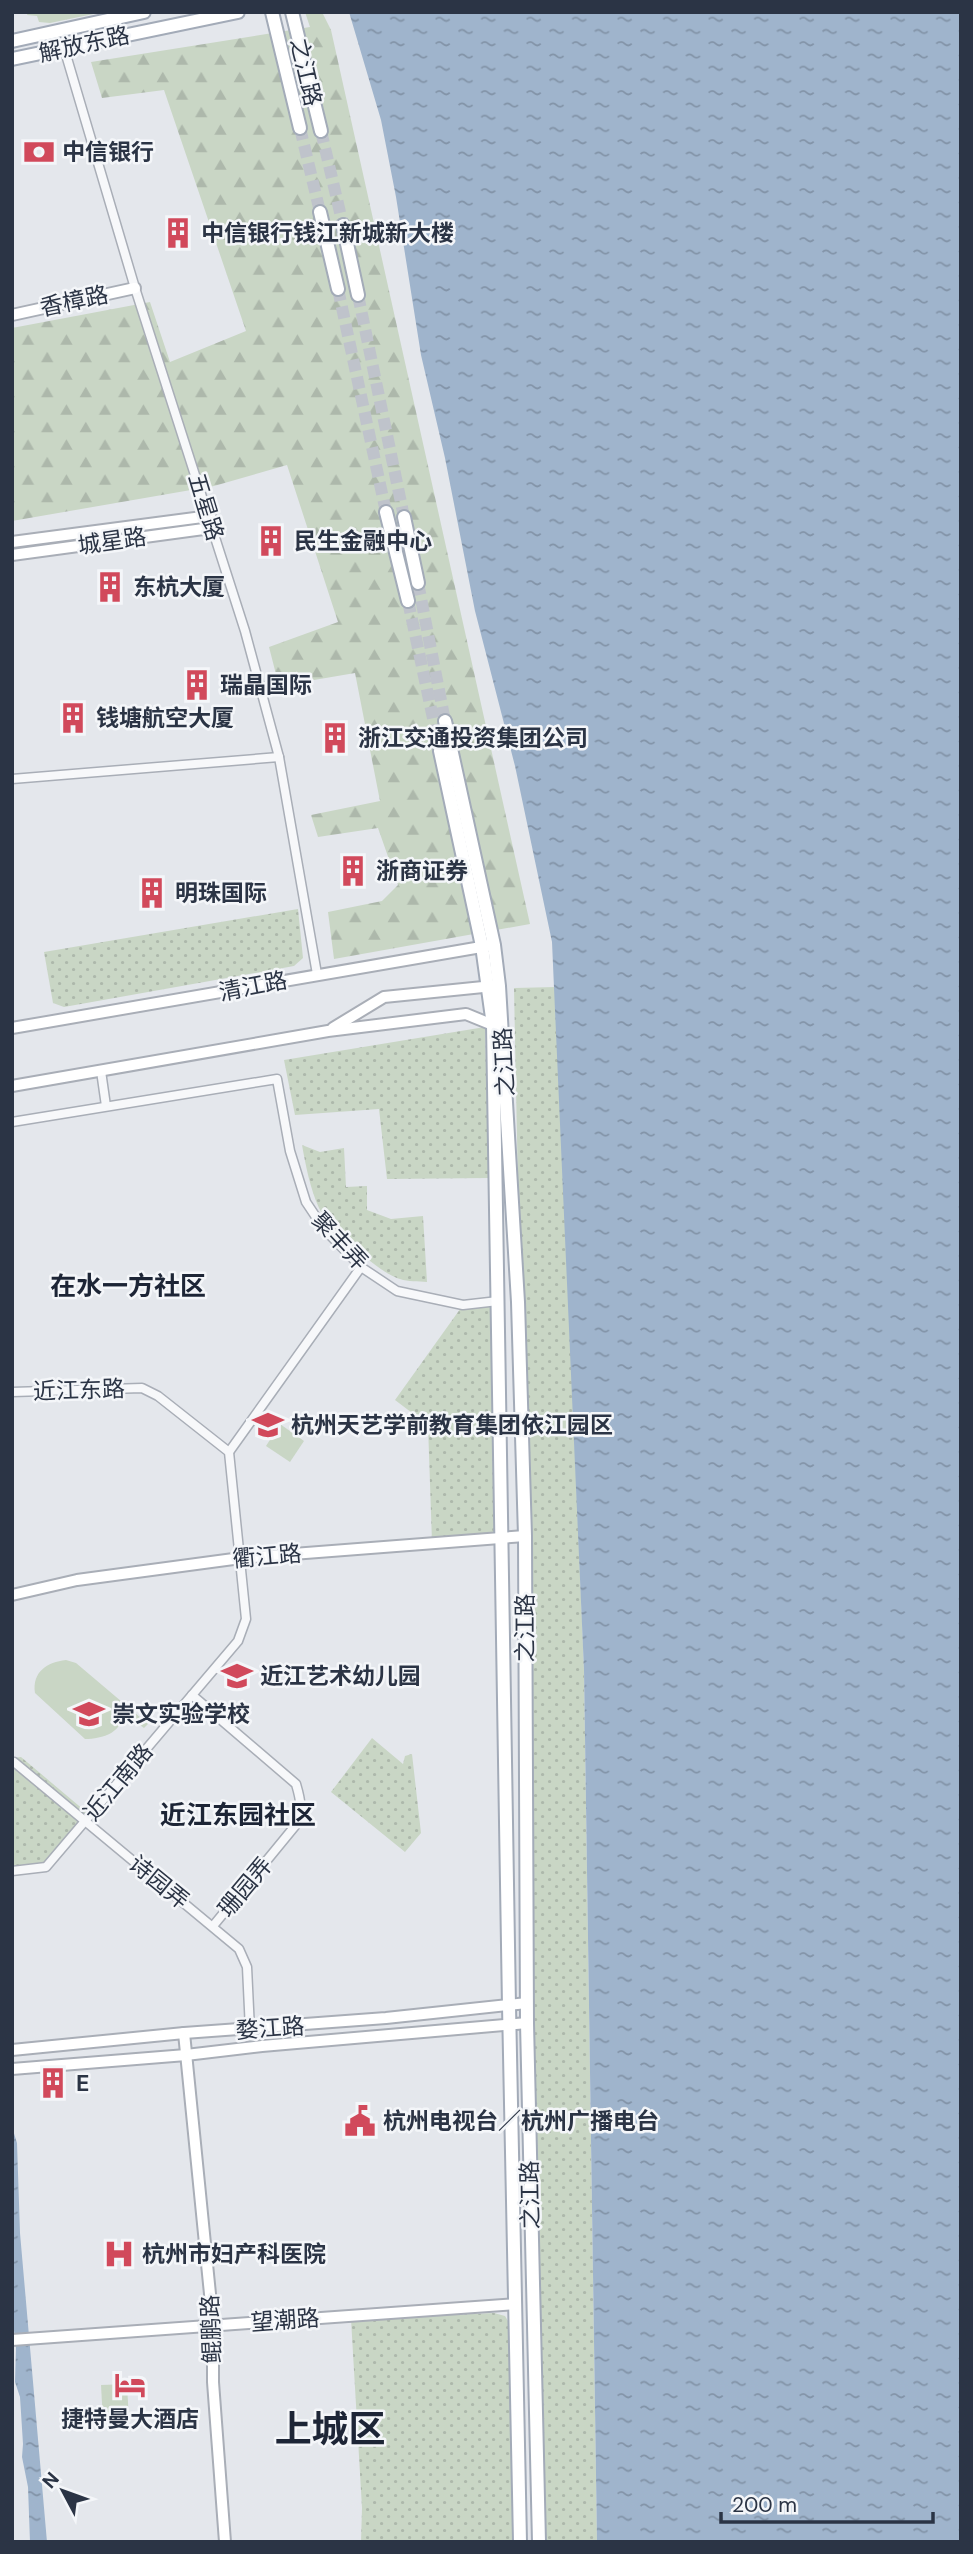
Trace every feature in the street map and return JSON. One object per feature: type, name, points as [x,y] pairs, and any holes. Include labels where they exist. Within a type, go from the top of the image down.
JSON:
[{"type":"main road","name":"解放东路","points":[[12,41],[144,12]]},
{"type":"main road","name":"解放东路","points":[[12,59],[238,12]]},
{"type":"main road","name":"之江路","points":[[272,12],[300,128]]},
{"type":"main road","name":"之江路","points":[[292,12],[321,131]]},
{"type":"main road","points":[[320,212],[338,289]]},
{"type":"main road","points":[[343,225],[358,295]]},
{"type":"main road","name":"香樟路","points":[[12,314],[135,288]]},
{"type":"main road","points":[[386,512],[408,601]]},
{"type":"main road","points":[[404,517],[418,583]]},
{"type":"main road","name":"城星路","points":[[12,542],[210,522]]},
{"type":"main road","name":"城星路","points":[[12,555],[210,522]]},
{"type":"main road","name":"之江路","points":[[445,720],[494,986],[519,1301],[525,1536],[527,2023],[539,2542]]},
{"type":"main road","name":"之江路","points":[[440,751],[488,946]]},
{"type":"main road","name":"清江路","points":[[12,1028],[488,946]]},
{"type":"main road","name":"之江路","points":[[494,986],[500,1536],[520,2542]]},
{"type":"main road","points":[[328,1031],[384,997],[494,986]]},
{"type":"main road","points":[[12,1086],[328,1031],[466,1014],[493,1025]]},
{"type":"main road","name":"衢江路","points":[[12,1595],[77,1580],[241,1558],[525,1536]]},
{"type":"main road","name":"婺江路","points":[[12,2050],[527,2003]]},
{"type":"main road","name":"婺江路","points":[[12,2068],[186,2055],[527,2023]]},
{"type":"main road","name":"鲲鹏路","points":[[184,2033],[213,2325],[213,2382],[225,2542]]},
{"type":"main road","name":"望潮路","points":[[12,2340],[516,2304]]},
{"type":"street","name":"五星路","points":[[64,48],[135,288],[245,631],[279,757],[317,974]]},
{"type":"street","points":[[12,779],[279,757]]},
{"type":"street","points":[[12,1122],[106,1106],[102,1071]]},
{"type":"street","name":"聚丰弄","points":[[106,1106],[277,1079],[290,1151],[306,1202],[324,1229],[361,1267],[397,1291],[463,1305],[498,1301]]},
{"type":"street","points":[[241,1558],[229,1452],[361,1267]]},
{"type":"street","name":"近江东路","points":[[12,1392],[142,1388],[158,1396],[229,1452]]},
{"type":"street","name":"近江南路","points":[[12,1871],[46,1867],[238,1641],[246,1619],[241,1558]]},
{"type":"street","name":"珊园弄","points":[[191,1695],[296,1784],[301,1799],[302,1813],[295,1826],[213,1926]]},
{"type":"street","name":"诗园弄","points":[[15,1762],[239,1949],[247,1967],[250,2030]]},
{"type":"green space","points":[[28,12],[103,12],[50,23],[39,22],[37,16],[27,15]]},
{"type":"green space","points":[[305,12],[322,12],[331,30],[530,924],[334,959],[328,912],[382,901],[398,885],[378,828],[318,837],[311,815],[380,801],[355,673],[279,686],[269,647],[338,622],[287,465],[214,486],[12,521],[12,328],[150,302],[170,362],[246,331],[164,90],[102,98],[91,62],[310,27]]},
{"type":"green space","points":[[298,909],[303,958],[294,966],[64,1007],[53,1003],[44,952]]},
{"type":"green space","points":[[556,987],[584,1670],[597,2542],[545,2542],[527,2003],[525,1536],[514,988]]},
{"type":"green space","points":[[485,1027],[489,1178],[387,1179],[379,1109],[295,1115],[284,1060]]},
{"type":"green space","points":[[302,1145],[320,1152],[344,1148],[346,1187],[367,1186],[367,1210],[391,1219],[423,1216],[427,1282],[406,1281],[391,1275],[355,1249],[333,1226],[319,1208]]},
{"type":"green space","points":[[498,1301],[500,1536],[432,1542],[428,1425],[395,1400],[463,1305]]},
{"type":"green space","points":[[280,1424],[304,1441],[290,1462],[266,1446]]},
{"type":"green space","points":[[66,1660],[76,1663],[148,1724],[144,1728],[121,1711],[120,1724],[111,1733],[99,1738],[85,1739],[35,1693],[36,1679],[42,1669]]},
{"type":"green space","points":[[372,1738],[403,1764],[405,1756],[412,1754],[421,1833],[405,1852],[331,1792]]},
{"type":"green space","points":[[21,1757],[91,1816],[52,1862],[12,1867],[12,1758]]},
{"type":"green space","points":[[494,2313],[505,2316],[511,2326],[514,2538],[511,2542],[361,2542],[362,2508],[351,2319]]},
{"type":"green space","points":[[127,2384],[129,2421],[103,2422],[101,2385]]},
{"type":"water","points":[[349,12],[961,12],[961,2542],[597,2542],[584,1670],[552,942],[515,766],[475,611],[445,458],[421,355],[381,120]]},
{"type":"water","points":[[12,2127],[17,2143],[20,2233],[47,2542],[30,2542],[28,2487],[22,2457],[20,2397],[15,2382],[16,2348],[12,2313]]},
{"type":"tunnel","points":[[300,128],[320,212]]},
{"type":"tunnel","points":[[321,131],[343,225]]},
{"type":"tunnel","points":[[338,289],[386,512]]},
{"type":"tunnel","points":[[358,295],[404,517]]},
{"type":"tunnel","points":[[418,583],[445,721]]},
{"type":"tunnel","points":[[408,601],[440,751]]},
{"type":"place","name":"中信银行","points":[[39,152]]},
{"type":"place","name":"中信银行钱江新城新大楼","points":[[178,233]]},
{"type":"place","name":"民生金融中心","points":[[271,541]]},
{"type":"place","name":"东杭大厦","points":[[110,587]]},
{"type":"place","name":"瑞晶国际","points":[[197,685]]},
{"type":"place","name":"钱塘航空大厦","points":[[73,718]]},
{"type":"place","name":"浙江交通投资集团公司","points":[[335,738]]},
{"type":"place","name":"浙商证券","points":[[353,871]]},
{"type":"place","name":"明珠国际","points":[[152,893]]},
{"type":"place","name":"杭州天艺学前教育集团依江园区","points":[[268,1425]]},
{"type":"place","name":"近江艺术幼儿园","points":[[237,1676]]},
{"type":"place","name":"崇文实验学校","points":[[89,1714]]},
{"type":"place","name":"E","points":[[53,2083]]},
{"type":"place","name":"杭州电视台／杭州广播电台","points":[[360,2121]]},
{"type":"place","name":"杭州市妇产科医院","points":[[119,2254]]},
{"type":"place","name":"捷特曼大酒店","points":[[130,2385]]},
{"type":"district","name":"在水一方社区","points":[[128,1286]]},
{"type":"district","name":"近江东园社区","points":[[238,1815]]},
{"type":"district","name":"上城区","points":[[330,2429]]}]
